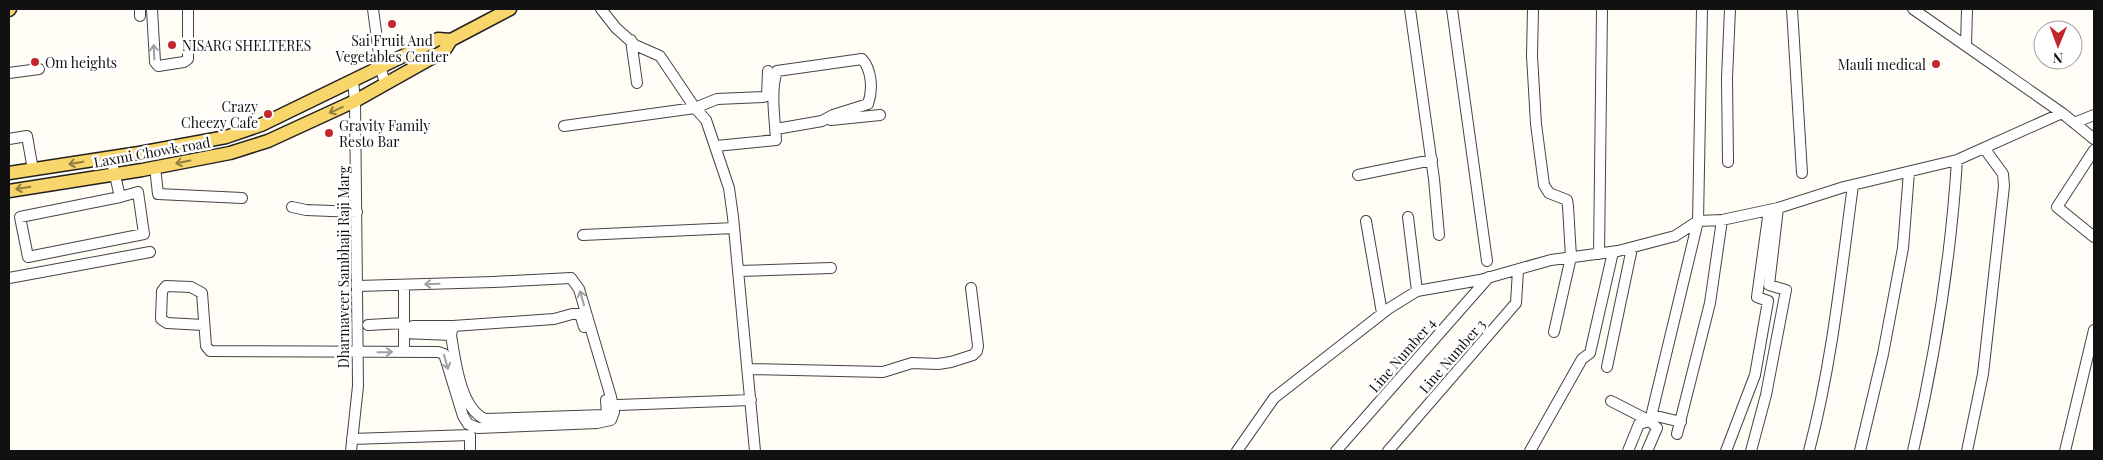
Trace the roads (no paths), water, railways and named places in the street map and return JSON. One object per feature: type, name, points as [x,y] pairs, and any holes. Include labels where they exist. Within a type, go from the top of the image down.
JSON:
[{"type":"main road","name":"Laxmi Chowk road","points":[[9,190],[115,174],[230,153],[268,141],[355,101],[444,51],[451,40],[510,9]]},
{"type":"main road","name":"Laxmi Chowk road","points":[[9,174],[111,158],[226,136],[261,125],[381,69],[438,39],[451,40]]},
{"type":"street","points":[[152,9],[155,62],[158,66],[184,62],[188,59],[188,9]]},
{"type":"street","points":[[373,9],[381,69],[385,84]]},
{"type":"street","points":[[601,9],[616,28],[636,45],[660,56],[695,108],[706,120],[716,146],[729,188],[755,451]]},
{"type":"street","points":[[1410,9],[1432,160],[1439,235]]},
{"type":"street","points":[[1452,9],[1487,261]]},
{"type":"street","points":[[1533,9],[1532,56],[1536,124],[1544,185],[1549,194],[1567,200],[1571,257],[1554,332]]},
{"type":"street","points":[[1599,254],[1602,9]]},
{"type":"street","points":[[1647,451],[1657,428],[1651,418],[1698,221],[1702,9]]},
{"type":"street","points":[[1728,162],[1727,78],[1730,9]]},
{"type":"street","points":[[1792,9],[1802,173]]},
{"type":"street","points":[[1913,9],[2062,113],[2094,139]]},
{"type":"street","points":[[1966,45],[1967,9]]},
{"type":"street","points":[[631,40],[637,83]]},
{"type":"street","points":[[716,146],[776,140],[774,80],[777,71],[862,59],[869,67],[871,95],[868,104],[833,114],[822,121]]},
{"type":"street","points":[[9,73],[38,70]]},
{"type":"street","points":[[564,126],[695,108],[717,99],[763,98],[768,92],[768,71]]},
{"type":"street","name":"Dharmaveer Sambhaji Raji Marg","points":[[351,451],[358,386],[357,212],[353,82]]},
{"type":"street","points":[[1237,451],[1274,398],[1382,313],[1417,291],[1489,277],[1551,260],[1632,248],[1674,236],[1698,221],[1722,220],[1774,209],[1853,185],[1957,160],[2062,113]]},
{"type":"street","points":[[776,129],[822,121],[880,115]]},
{"type":"street","points":[[2074,123],[2094,115]]},
{"type":"street","points":[[9,139],[27,136],[33,170]]},
{"type":"street","points":[[1968,451],[1983,374],[2004,186],[2003,174],[1984,148]]},
{"type":"street","points":[[2094,150],[2057,207],[2094,237]]},
{"type":"street","points":[[111,158],[120,197]]},
{"type":"street","points":[[1358,175],[1432,160]]},
{"type":"street","points":[[1913,451],[1924,402],[1947,266],[1953,223],[1957,160]]},
{"type":"street","points":[[155,167],[158,194],[242,198]]},
{"type":"street","points":[[1860,451],[1883,354],[1904,248],[1909,172]]},
{"type":"street","points":[[1808,451],[1821,399],[1835,321],[1853,185]]},
{"type":"street","points":[[138,192],[144,234],[28,257],[20,217],[120,197],[138,192]]},
{"type":"street","points":[[292,207],[306,210],[357,212]]},
{"type":"street","points":[[1726,451],[1755,375],[1768,301],[1757,297],[1774,209]]},
{"type":"street","points":[[1751,451],[1766,395],[1786,290],[1769,285],[1774,209]]},
{"type":"street","points":[[1408,217],[1417,291]]},
{"type":"street","points":[[1677,434],[1710,303],[1722,220]]},
{"type":"street","points":[[1366,221],[1382,313]]},
{"type":"street","points":[[583,235],[734,228]]},
{"type":"street","points":[[1607,367],[1632,248]]},
{"type":"street","points":[[9,278],[150,252]]},
{"type":"street","points":[[1530,451],[1582,359],[1590,353],[1614,252]]},
{"type":"street","points":[[738,271],[831,268]]},
{"type":"street","name":"Line Number 3","points":[[1388,451],[1516,303],[1518,270]]},
{"type":"street","name":"Line Number 4","points":[[1336,451],[1489,277]]},
{"type":"street","points":[[204,325],[167,323],[161,319],[162,290],[166,286],[190,287],[202,293],[206,346],[210,351],[438,352],[444,354],[463,416],[468,424],[478,428],[597,424],[611,420],[614,412],[579,289],[571,278],[358,286]]},
{"type":"street","points":[[404,285],[407,327],[404,352]]},
{"type":"street","points":[[748,369],[883,372],[912,363],[938,364],[973,355],[977,351],[978,346],[971,288]]},
{"type":"street","points":[[368,325],[452,331],[554,319],[572,314],[580,314],[607,406],[607,412],[604,415],[485,419],[477,416],[472,411],[463,391],[452,331]]},
{"type":"street","points":[[2066,451],[2094,330]]},
{"type":"street","points":[[618,404],[751,400]]},
{"type":"street","points":[[1611,402],[1651,418],[1681,422]]},
{"type":"street","points":[[1628,451],[1640,424],[1651,418]]},
{"type":"street","points":[[352,439],[470,435],[470,451]]},
{"type":"place","name":"Sai Fruit And Vegetables Center","points":[[392,24]]},
{"type":"place","name":"NISARG SHELTERES","points":[[172,45]]},
{"type":"place","name":"Om heights","points":[[35,62]]},
{"type":"place","name":"Mauli medical","points":[[1936,64]]},
{"type":"place","name":"Crazy Cheezy Cafe","points":[[268,114]]},
{"type":"place","name":"Gravity Family Resto Bar","points":[[329,133]]}]
